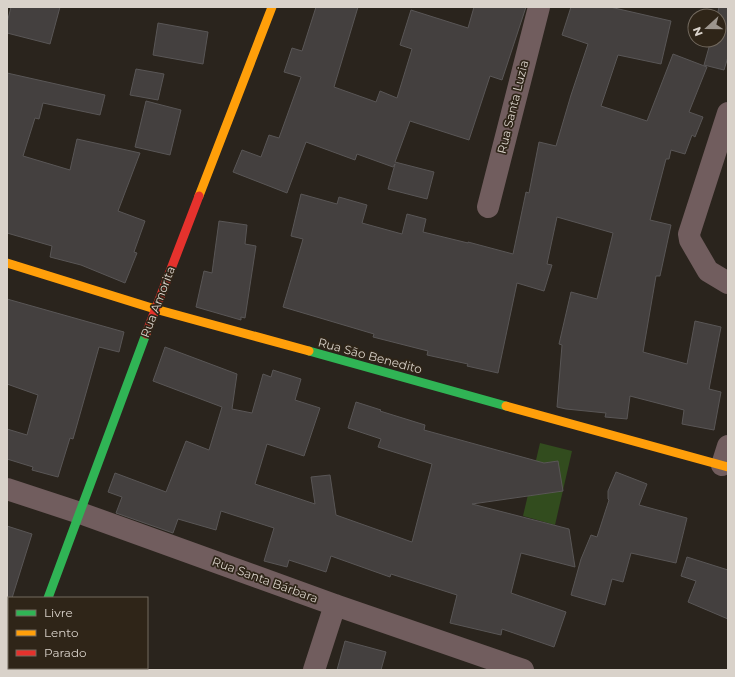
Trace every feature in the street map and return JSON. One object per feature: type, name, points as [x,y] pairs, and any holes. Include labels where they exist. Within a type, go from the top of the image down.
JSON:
[{"type":"street","name":"Rua Amorita","points":[[48,597],[155,309],[272,7]]},
{"type":"street","name":"Rua Santa Luzia","points":[[488,207],[539,7]]},
{"type":"street","points":[[728,113],[689,234],[690,240],[708,271],[728,283]]},
{"type":"street","name":"Rua São Benedito","points":[[7,263],[155,309],[726,459]]},
{"type":"street","name":"Rua Santa Bárbara","points":[[7,489],[80,513],[335,605],[523,670]]},
{"type":"street","points":[[314,670],[335,605]]},
{"type":"green space","points":[[540,443],[572,451],[555,525],[523,516]]},
{"type":"building","points":[[11,7],[60,7],[50,44],[7,33],[7,23]]},
{"type":"building","points":[[316,7],[358,7],[334,87],[376,102],[380,91],[397,98],[412,49],[400,45],[411,10],[468,28],[474,7],[526,7],[502,80],[490,76],[469,140],[410,121],[395,162],[434,172],[427,199],[388,189],[395,164],[393,167],[357,154],[355,160],[306,142],[287,193],[233,172],[242,150],[261,157],[269,135],[279,138],[301,77],[284,72],[292,48],[302,51]]},
{"type":"building","points":[[571,7],[610,7],[671,21],[661,64],[618,55],[601,106],[647,121],[673,54],[707,67],[689,112],[703,117],[695,137],[692,135],[685,154],[671,150],[669,159],[666,159],[650,220],[671,225],[660,276],[656,276],[643,352],[687,364],[695,321],[721,327],[709,389],[721,392],[714,430],[682,424],[684,410],[630,396],[627,419],[605,417],[606,413],[557,407],[562,345],[559,344],[571,292],[597,299],[613,233],[557,217],[547,264],[552,265],[544,291],[517,283],[498,373],[467,366],[468,364],[427,355],[428,351],[373,337],[374,334],[283,307],[303,239],[291,236],[301,194],[337,204],[339,197],[367,205],[362,223],[402,234],[407,214],[426,219],[423,232],[513,254],[526,192],[529,193],[539,142],[556,146],[588,44],[562,35]]},
{"type":"building","points":[[728,7],[728,57],[724,70],[704,65],[709,48],[727,48],[727,8],[719,8]]},
{"type":"building","points":[[158,23],[208,32],[203,64],[153,55]]},
{"type":"building","points":[[136,69],[164,74],[158,100],[130,95]]},
{"type":"building","points":[[7,73],[105,95],[100,115],[43,103],[39,119],[35,118],[23,156],[70,170],[77,139],[140,153],[118,211],[145,221],[134,252],[137,253],[125,283],[81,265],[50,257],[52,246],[7,233]]},
{"type":"building","points":[[146,101],[181,110],[170,155],[135,147]]},
{"type":"building","points":[[219,221],[247,225],[245,244],[256,246],[245,318],[241,317],[241,320],[196,307],[204,271],[212,273]]},
{"type":"building","points":[[7,299],[124,332],[119,352],[99,347],[73,439],[70,438],[58,477],[32,470],[33,467],[7,459],[7,429],[27,435],[38,395],[7,384]]},
{"type":"building","points":[[165,347],[237,374],[232,409],[252,413],[263,374],[271,377],[273,370],[301,379],[295,400],[320,408],[304,456],[267,444],[255,484],[315,504],[311,477],[330,475],[336,515],[412,542],[432,464],[378,447],[381,439],[348,428],[356,402],[425,425],[424,430],[544,463],[558,461],[563,491],[472,504],[569,529],[575,567],[521,553],[511,593],[566,612],[554,647],[502,629],[501,635],[450,623],[457,595],[391,574],[390,577],[331,556],[326,572],[289,560],[287,567],[264,561],[274,528],[221,511],[216,530],[178,519],[173,533],[116,513],[122,497],[108,492],[115,473],[166,492],[186,441],[209,450],[222,407],[153,381]]},
{"type":"building","points":[[616,472],[647,484],[639,505],[687,518],[676,563],[631,553],[623,582],[612,579],[605,605],[571,595],[581,559],[591,535],[597,537],[609,500],[608,491]]},
{"type":"building","points":[[7,526],[32,534],[12,597],[7,597]]},
{"type":"building","points":[[687,557],[728,570],[728,619],[688,602],[696,581],[681,576]]},
{"type":"building","points":[[345,641],[386,652],[381,670],[337,670]]},
{"type":"traffic: fast","points":[[48,597],[146,334]]},
{"type":"traffic: fast","points":[[309,351],[506,406]]},
{"type":"traffic: slow","points":[[199,196],[272,7]]},
{"type":"traffic: slow","points":[[7,263],[155,309],[309,351]]},
{"type":"traffic: slow","points":[[506,406],[728,467]]},
{"type":"traffic: jam","points":[[146,334],[199,196]]}]
